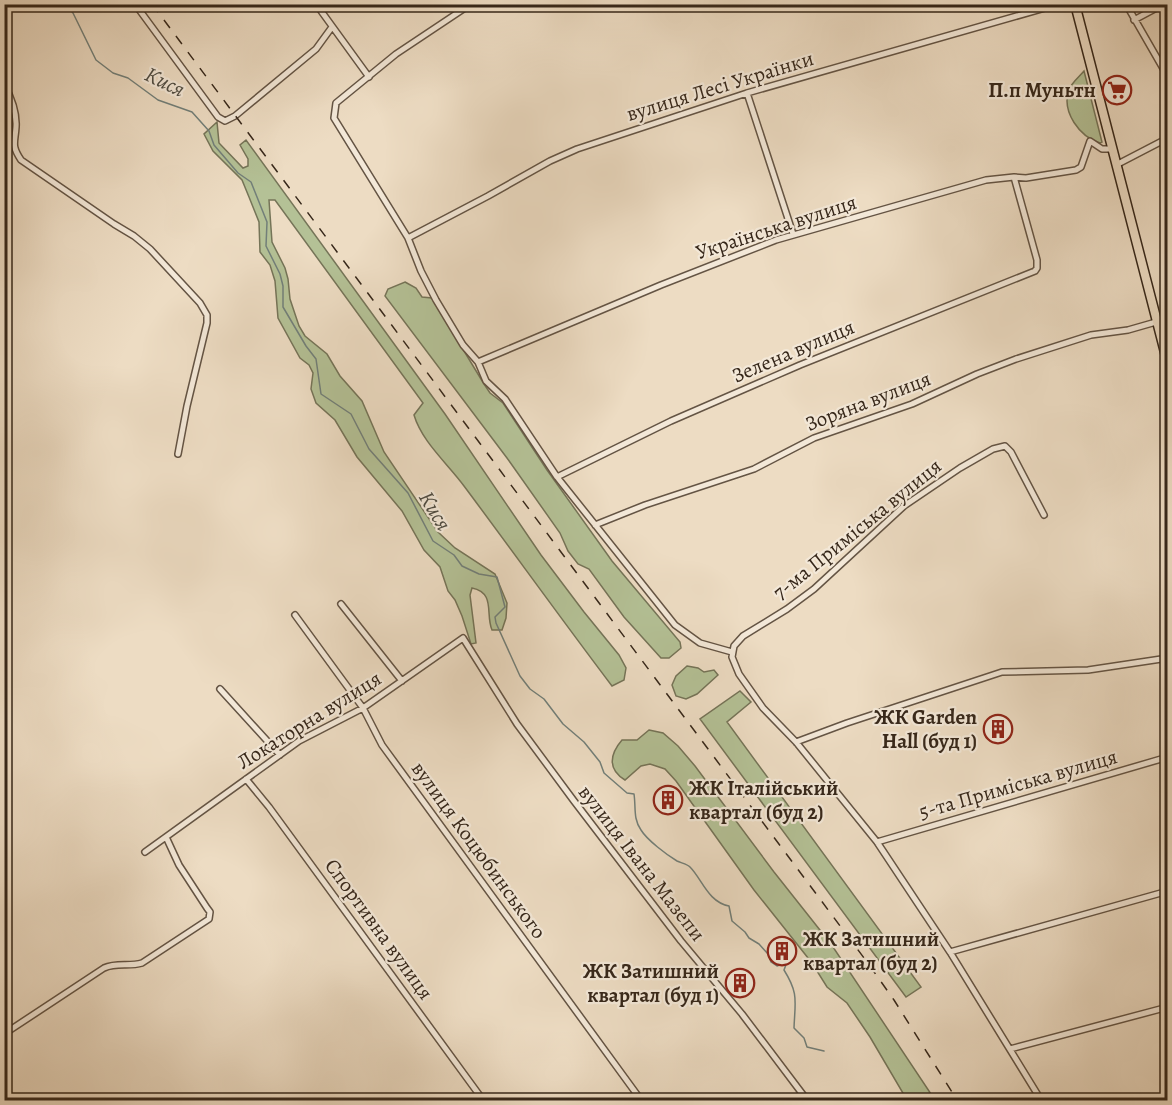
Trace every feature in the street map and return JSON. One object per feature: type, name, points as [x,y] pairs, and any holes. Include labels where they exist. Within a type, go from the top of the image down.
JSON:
[{"type":"main road","points":[[1075,4],[1156,322],[1165,342],[1167,364]]},
{"type":"street","points":[[135,4],[217,116],[223,120],[231,119],[297,66],[316,49],[332,27]]},
{"type":"street","points":[[316,4],[369,77]]},
{"type":"street","points":[[471,4],[396,54],[336,103],[334,118],[408,238],[421,271],[463,345],[478,362],[488,382],[504,398],[556,477],[677,628],[700,643],[732,652],[735,666],[752,694],[781,729],[796,742],[877,842],[950,952],[1041,1101]]},
{"type":"street","name":"вулиця Лесі Українки","points":[[408,238],[564,154],[747,93],[1059,4]]},
{"type":"street","points":[[1126,4],[1167,77]]},
{"type":"street","points":[[1134,20],[1164,4]]},
{"type":"street","points":[[4,84],[14,110],[16,126],[14,144],[24,162],[140,240],[184,285],[207,315],[178,454]]},
{"type":"street","points":[[747,93],[793,234]]},
{"type":"street","points":[[4,109],[14,110]]},
{"type":"street","points":[[1116,165],[1167,138]]},
{"type":"street","name":"Українська вулиця","points":[[478,362],[661,285],[793,234],[986,180],[1026,178],[1076,170],[1081,166],[1090,141],[1102,149],[1112,149]]},
{"type":"street","name":"Зелена вулиця","points":[[556,477],[671,421],[800,364],[1033,272],[1037,268],[1037,258],[1014,177]]},
{"type":"street","name":"Зоряна вулиця","points":[[596,525],[645,505],[754,469],[814,438],[912,404],[1016,359],[1092,335],[1128,330],[1156,322]]},
{"type":"street","name":"7-ма Приміська вулиця","points":[[732,652],[736,642],[746,633],[787,609],[814,589],[904,506],[946,476],[996,447],[1005,447],[1013,454],[1044,515]]},
{"type":"street","points":[[341,604],[402,681]]},
{"type":"street","name":"вулиця Коцюбинського","points":[[295,615],[363,708],[382,745],[641,1101]]},
{"type":"street","name":"Локаторна вулиця","points":[[145,852],[299,741],[363,708],[462,638]]},
{"type":"street","name":"вулиця Івана Мазепи","points":[[462,638],[517,724],[574,801],[681,941],[742,1014],[807,1101]]},
{"type":"street","points":[[796,742],[1002,672],[1088,670],[1167,658]]},
{"type":"street","points":[[220,689],[280,755]]},
{"type":"street","name":"5-та Приміська вулиця","points":[[877,842],[1167,757]]},
{"type":"street","name":"Спортивна вулиця","points":[[246,779],[269,807],[483,1101]]},
{"type":"street","points":[[4,1034],[104,968],[112,964],[133,966],[142,963],[209,919],[210,912],[172,854],[165,837]]},
{"type":"street","points":[[950,952],[1167,891]]},
{"type":"street","points":[[1010,1049],[1167,1007]]},
{"type":"green space","points":[[1084,71],[1102,142],[1100,143],[1079,129],[1068,107],[1067,98],[1070,87]]},
{"type":"green space","points":[[217,122],[219,143],[243,168],[248,166],[248,159],[240,145],[246,140],[445,414],[541,555],[619,655],[626,668],[624,680],[612,686],[464,486],[429,444],[414,415],[423,403],[275,200],[269,200],[272,242],[285,268],[290,299],[299,326],[305,336],[327,354],[340,376],[362,401],[384,452],[438,532],[455,548],[495,574],[507,603],[502,630],[492,630],[487,599],[484,594],[472,588],[470,595],[476,643],[471,644],[462,616],[448,591],[440,567],[424,550],[402,511],[357,457],[335,420],[316,403],[311,389],[313,373],[309,365],[300,358],[278,318],[275,281],[270,265],[260,252],[259,222],[242,180],[213,151],[204,134]]},
{"type":"green space","points":[[405,282],[416,288],[422,297],[432,298],[490,393],[503,403],[547,470],[612,561],[680,642],[681,648],[669,658],[661,658],[624,617],[589,569],[578,564],[568,551],[560,533],[507,458],[385,296],[388,289]]},
{"type":"green space","points":[[687,666],[704,672],[714,670],[718,675],[697,694],[686,699],[676,696],[672,685],[676,676]]},
{"type":"green space","points":[[740,691],[751,702],[727,722],[921,987],[906,997],[700,719]]},
{"type":"green space","points":[[649,730],[663,733],[695,766],[831,944],[935,1100],[907,1100],[847,1003],[827,987],[812,963],[754,890],[665,769],[650,764],[641,766],[625,780],[615,771],[613,756],[622,740],[637,740]]},
{"type":"waterway","name":"Кися","points":[[65,4],[73,13],[96,60],[113,73],[128,78],[158,100],[192,112],[209,131],[214,145],[238,173],[251,182],[267,222],[266,246],[280,274],[283,286],[283,307],[316,359],[321,394],[351,414],[369,449],[408,493],[433,541],[454,555],[462,566],[479,574],[497,577],[505,607],[495,617],[496,623],[520,676],[530,689],[544,699],[563,724],[584,742],[600,762],[604,773],[627,793],[634,794],[637,822],[648,838],[677,861],[690,867],[711,895],[722,904],[729,906],[732,921],[749,938],[759,944],[768,954],[771,962],[777,966],[787,962],[784,970],[792,985],[795,998],[794,1028],[804,1038],[807,1047],[824,1051]]},
{"type":"railway","points":[[152,4],[867,962],[894,1000],[957,1100]]},
{"type":"place","name":"П.п Муньтн","points":[[1117,90]]},
{"type":"place","name":"ЖК Garden Hall (буд 1)","points":[[998,729]]},
{"type":"place","name":"ЖК Італійський квартал (буд 2)","points":[[668,800]]},
{"type":"place","name":"ЖК Затишний квартал (буд 2)","points":[[782,951]]},
{"type":"place","name":"ЖК Затишний квартал (буд 1)","points":[[740,983]]}]
